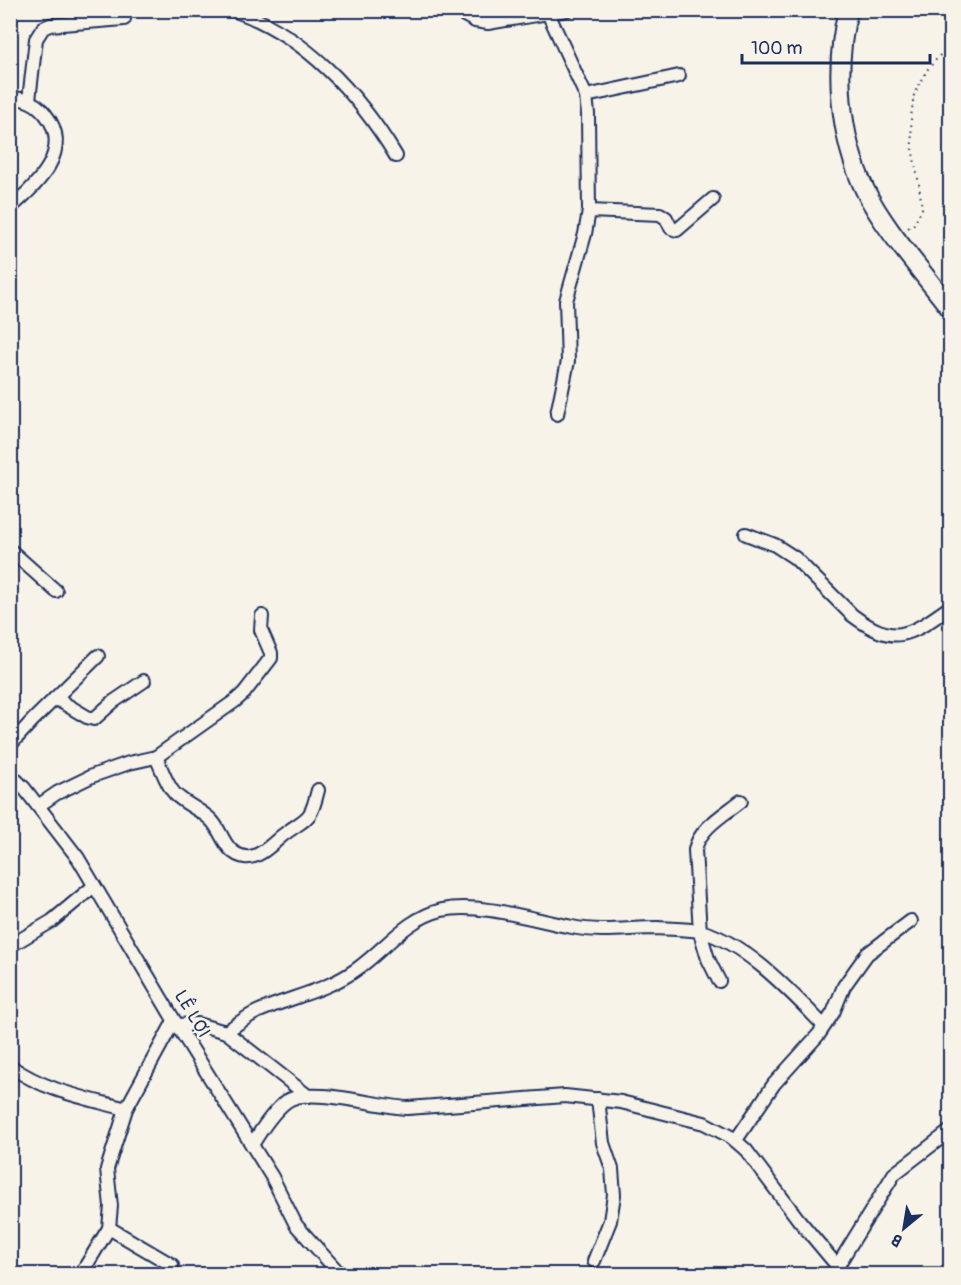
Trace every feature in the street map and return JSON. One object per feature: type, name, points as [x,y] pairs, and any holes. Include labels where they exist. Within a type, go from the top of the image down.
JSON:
[{"type":"main road","points":[[848,10],[841,82],[843,118],[852,158],[865,190],[881,218],[951,308]]},
{"type":"street","points":[[233,10],[269,25],[314,57],[358,101],[396,156]]},
{"type":"street","points":[[455,10],[475,21],[488,23],[566,10]]},
{"type":"street","points":[[548,14],[586,96],[588,114],[589,211],[585,234],[566,301],[568,361],[557,414]]},
{"type":"street","points":[[29,100],[36,39],[43,28],[50,25],[124,19]]},
{"type":"street","points":[[586,96],[679,76]]},
{"type":"street","points":[[10,98],[29,100],[50,119],[55,132],[55,154],[43,176],[10,208]]},
{"type":"street","points":[[589,211],[660,214],[666,218],[671,228],[677,230],[713,199]]},
{"type":"street","points":[[746,534],[786,551],[852,615],[864,624],[889,634],[901,636],[916,631],[951,608]]},
{"type":"street","points":[[10,550],[56,591]]},
{"type":"street","points":[[38,806],[57,793],[92,776],[129,763],[156,757],[240,697],[270,661],[271,653],[261,630],[262,616]]},
{"type":"street","points":[[10,745],[98,656]]},
{"type":"street","points":[[55,698],[94,719],[113,702],[144,681]]},
{"type":"street","points":[[156,757],[175,794],[213,822],[230,850],[243,857],[257,855],[289,830],[308,819],[318,790]]},
{"type":"street","name":"LÊ LỢI","points":[[10,774],[78,858],[176,1023],[272,1177],[296,1225],[340,1275]]},
{"type":"street","points":[[719,981],[708,959],[700,932],[695,850],[696,842],[704,831],[741,801]]},
{"type":"street","points":[[10,946],[52,921],[94,886]]},
{"type":"street","points":[[226,1032],[254,1013],[342,979],[409,925],[421,918],[445,910],[497,912],[589,930],[657,928],[700,932],[734,946],[783,984],[824,1026]]},
{"type":"street","points":[[736,1140],[774,1084],[824,1026],[839,1001],[844,986],[867,954],[911,921]]},
{"type":"street","points":[[81,1275],[109,1228],[111,1206],[107,1169],[126,1109],[176,1023],[197,1023],[226,1032],[308,1096]]},
{"type":"street","points":[[10,1066],[51,1088],[126,1109]]},
{"type":"street","points":[[252,1145],[277,1110],[288,1100],[308,1096],[340,1098],[408,1108],[565,1096],[621,1102],[690,1118],[720,1130],[736,1140],[752,1156],[798,1219],[841,1270],[894,1174],[951,1131]]},
{"type":"street","points":[[594,1261],[610,1221],[614,1195],[612,1169],[603,1143],[598,1099]]},
{"type":"street","points":[[109,1228],[172,1265]]},
{"type":"path","points":[[895,236],[914,224],[922,209],[912,148],[911,117],[914,95],[927,70],[942,53],[951,48]]}]
